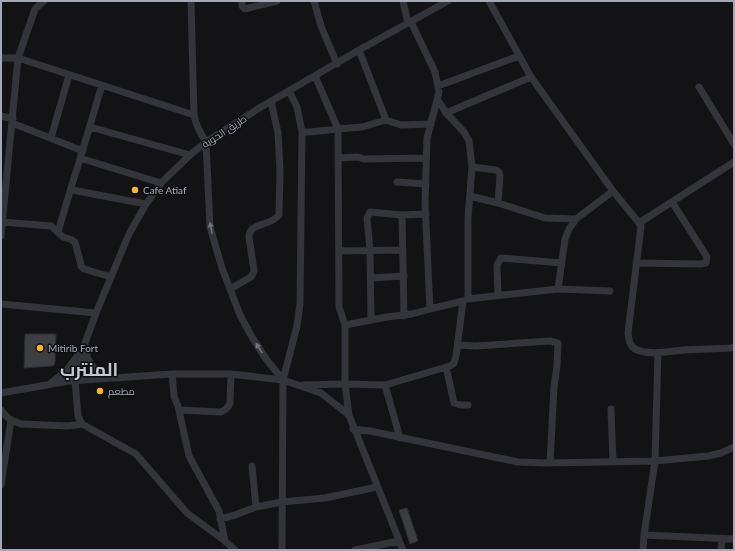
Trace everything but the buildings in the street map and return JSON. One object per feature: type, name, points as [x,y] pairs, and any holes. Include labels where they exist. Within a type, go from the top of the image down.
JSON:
[{"type":"street","points":[[1,236],[3,191],[13,121],[18,58],[35,9],[44,1]]},
{"type":"street","points":[[191,1],[194,115],[196,125],[206,142],[210,227],[222,268],[240,315],[266,359],[283,380]]},
{"type":"street","points":[[242,1],[242,6],[245,9],[277,1]]},
{"type":"street","points":[[314,1],[321,26],[337,64]]},
{"type":"street","points":[[404,1],[409,22],[435,72],[439,92],[427,138],[426,158],[426,214],[430,309]]},
{"type":"street","name":"طريق الحوية","points":[[72,381],[96,313],[129,234],[146,204],[161,184],[176,168],[206,142],[271,101],[448,1]]},
{"type":"street","points":[[489,1],[531,77],[613,191],[639,223],[640,226],[628,333],[629,341],[632,346],[642,351],[658,353],[734,347]]},
{"type":"street","points":[[359,50],[386,120]]},
{"type":"street","points":[[438,86],[519,56]]},
{"type":"street","points":[[1,58],[18,58],[194,115]]},
{"type":"street","points":[[51,138],[69,75]]},
{"type":"street","points":[[315,76],[338,129],[339,307],[345,325],[344,384],[349,415],[403,550]]},
{"type":"street","points":[[446,113],[531,77]]},
{"type":"street","points":[[58,232],[102,85]]},
{"type":"street","points":[[699,86],[734,144]]},
{"type":"street","points":[[282,550],[283,380],[297,326],[300,304],[302,132],[297,106],[289,91]]},
{"type":"street","points":[[300,385],[385,385],[446,368],[454,363],[466,300],[468,218],[472,168],[469,141],[464,132],[446,113],[438,100]]},
{"type":"street","points":[[230,289],[251,277],[254,271],[249,232],[252,228],[275,220],[279,215],[280,170],[278,133],[271,101]]},
{"type":"street","points":[[1,116],[83,150]]},
{"type":"street","points":[[302,132],[362,127],[386,120],[401,125],[431,124]]},
{"type":"street","points":[[90,127],[190,155]]},
{"type":"street","points":[[338,158],[426,158]]},
{"type":"street","points":[[80,159],[161,184]]},
{"type":"street","points":[[639,223],[734,162]]},
{"type":"street","points":[[472,168],[496,170],[499,172],[498,203]]},
{"type":"street","points":[[397,182],[426,184]]},
{"type":"street","points":[[71,188],[72,190],[146,204]]},
{"type":"street","points":[[558,289],[565,239],[569,229],[576,218],[613,191]]},
{"type":"street","points":[[470,196],[545,218],[576,218]]},
{"type":"street","points":[[636,263],[706,263],[707,257],[672,202]]},
{"type":"street","points":[[371,320],[370,250],[367,218],[370,212],[402,215],[426,214]]},
{"type":"street","points":[[402,215],[404,316]]},
{"type":"street","points":[[2,222],[51,226],[62,237],[70,239],[74,242],[81,266],[84,269],[111,277]]},
{"type":"street","points":[[339,251],[403,250]]},
{"type":"street","points":[[498,295],[497,265],[501,258],[562,264]]},
{"type":"street","points":[[371,278],[404,276]]},
{"type":"street","points":[[345,325],[404,316],[466,300],[498,295],[558,289],[610,291]]},
{"type":"street","points":[[1,304],[96,313]]},
{"type":"street","points":[[458,345],[475,346],[550,341],[558,343],[550,463]]},
{"type":"street","points":[[85,345],[88,360],[93,368],[112,378]]},
{"type":"street","name":"طريق الحوية","points":[[72,381],[78,355],[85,345]]},
{"type":"street","points":[[642,550],[655,461],[658,353]]},
{"type":"street","points":[[50,385],[66,371],[78,355]]},
{"type":"street","points":[[446,368],[454,403],[468,405]]},
{"type":"street","points":[[1,394],[72,381],[172,374],[231,374],[283,380],[300,385],[321,393],[349,415]]},
{"type":"street","points":[[172,374],[174,396],[179,410],[190,456],[219,511],[225,541]]},
{"type":"street","points":[[179,410],[221,412],[225,410],[229,407],[230,403],[231,374]]},
{"type":"street","points":[[72,381],[78,416],[82,424],[136,454],[187,513],[235,550]]},
{"type":"street","points":[[385,385],[400,438]]},
{"type":"street","points":[[611,409],[614,462]]},
{"type":"street","points":[[1,410],[11,420],[21,424],[68,426],[82,424]]},
{"type":"street","points":[[1,485],[11,420]]},
{"type":"street","points":[[354,429],[518,462],[550,463],[655,461],[708,456],[721,453],[734,447]]},
{"type":"street","points":[[252,466],[256,506]]},
{"type":"street","points":[[220,519],[235,515],[256,506],[325,498],[377,487]]},
{"type":"street","points":[[644,535],[734,539]]},
{"type":"street","points":[[721,550],[722,539]]},
{"type":"street","points":[[355,550],[399,541]]},
{"type":"place","name":"Cafe Atiaf","points":[[135,190]]},
{"type":"place","name":"Mitirib Fort","points":[[40,348]]},
{"type":"place","name":"مطعم","points":[[100,391]]},
{"type":"district","name":"المنترب","points":[[89,370]]}]
